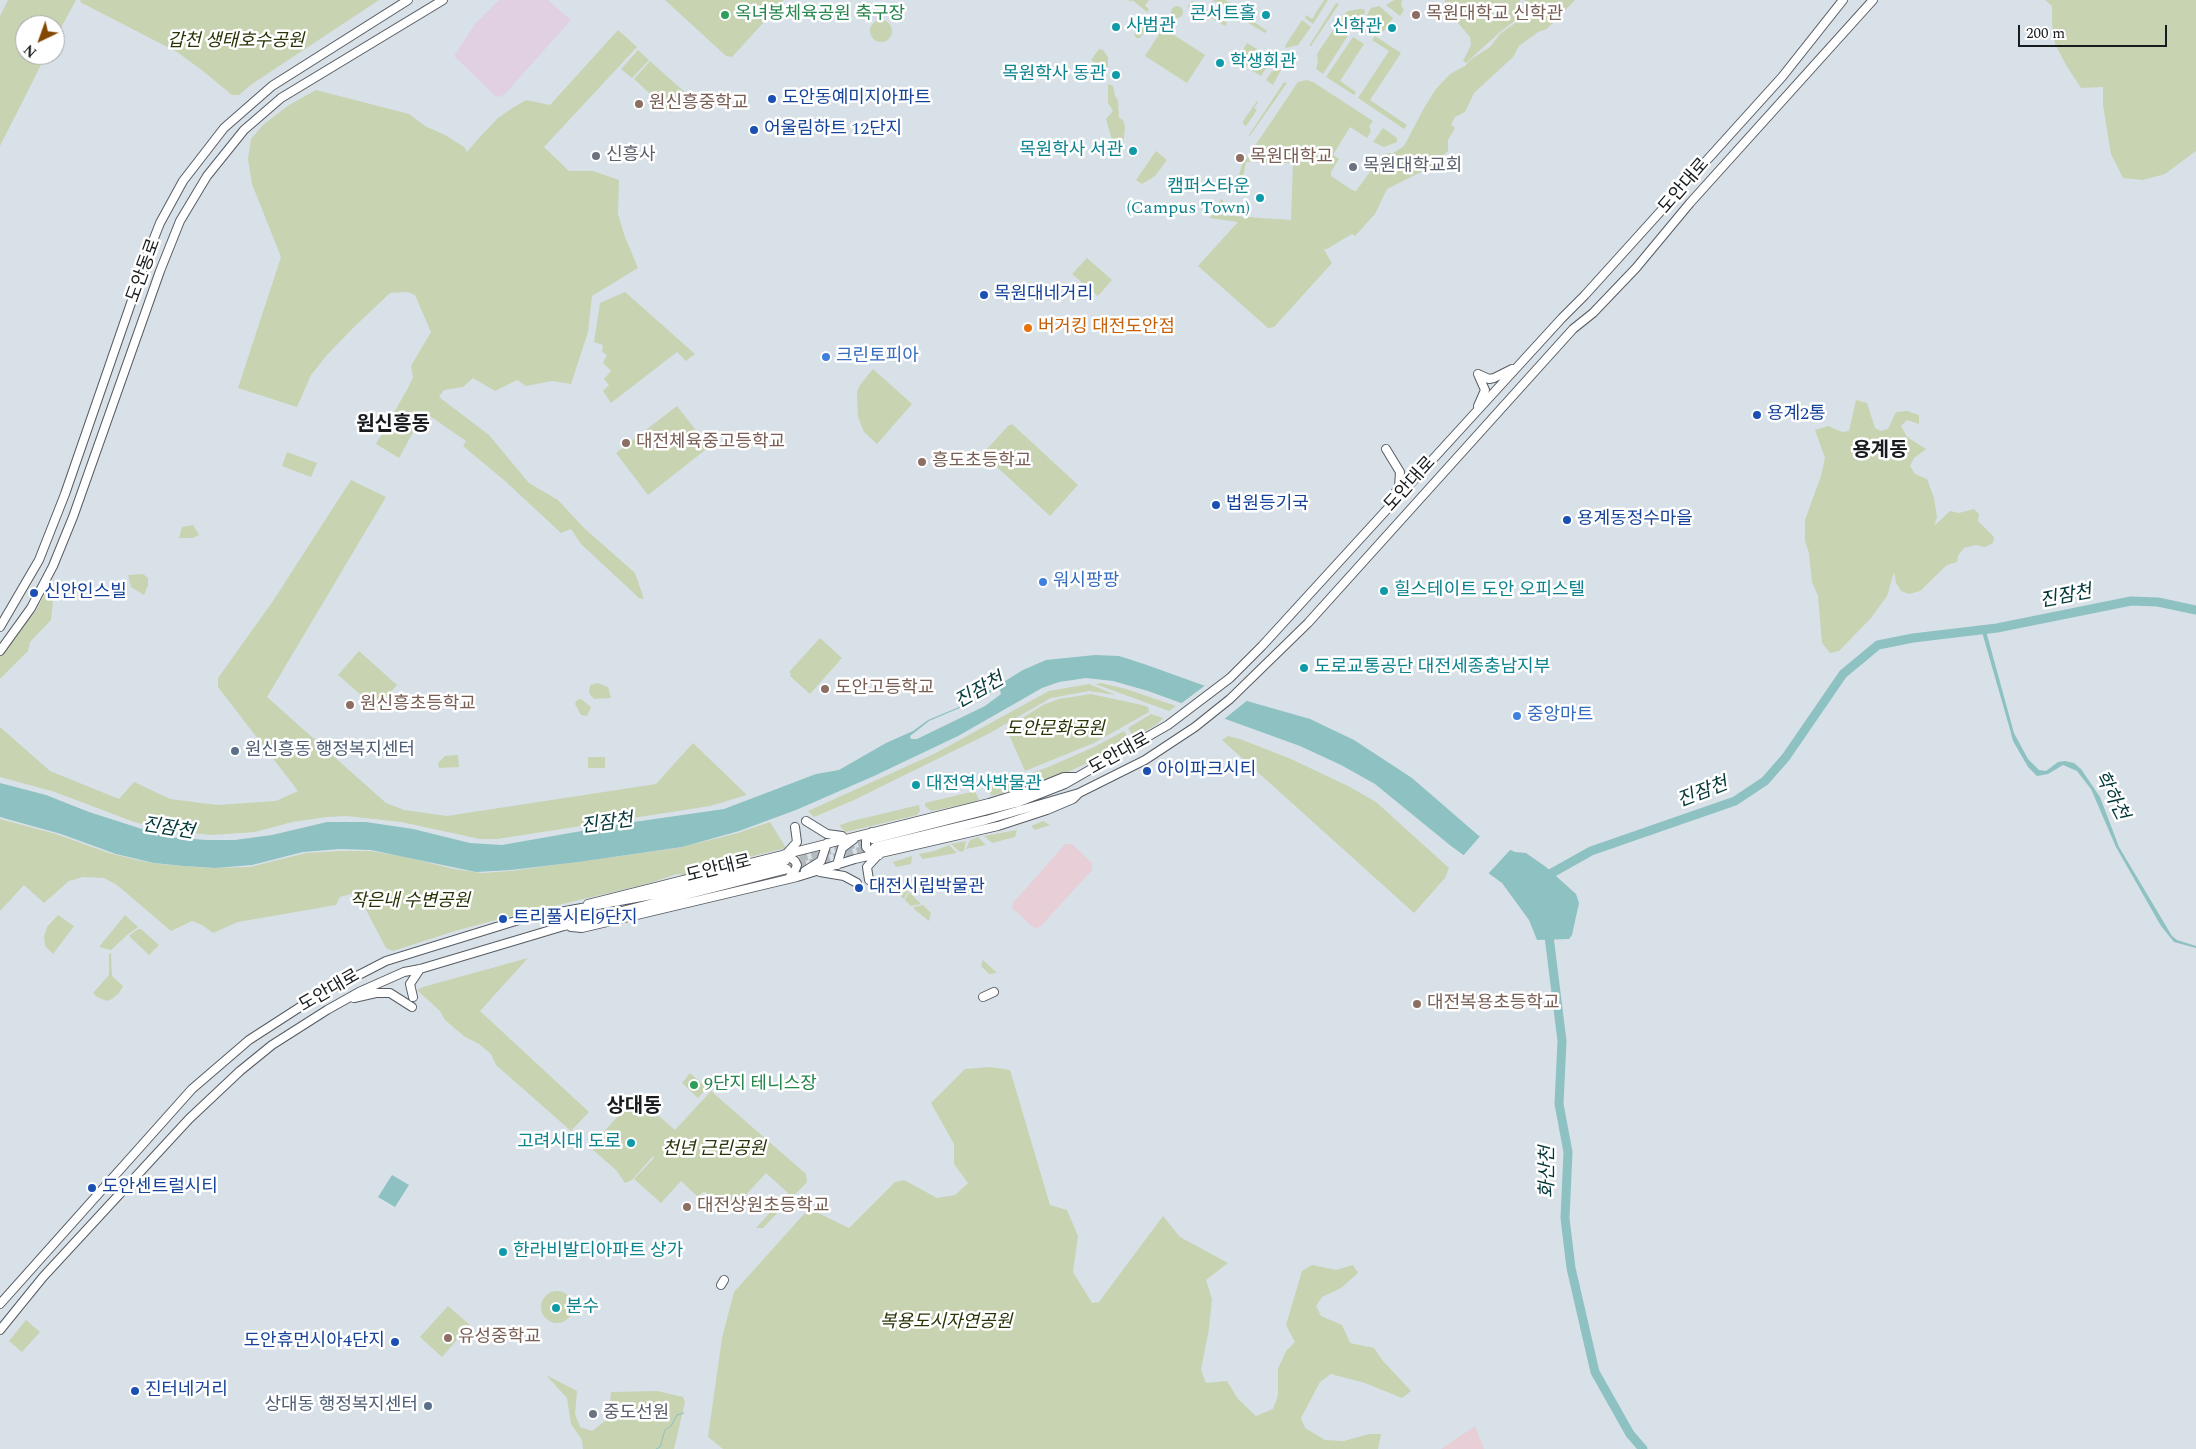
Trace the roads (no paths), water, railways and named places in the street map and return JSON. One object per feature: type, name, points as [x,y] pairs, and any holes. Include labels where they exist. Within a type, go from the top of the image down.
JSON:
[{"type":"main road","name":"도안동로","points":[[0,627],[36,567],[160,223],[183,181],[224,128],[272,86],[408,0]]},
{"type":"main road","name":"도안동로","points":[[0,651],[31,608],[53,566],[73,517],[172,241],[189,204],[207,176],[244,130],[281,98],[443,0]]},
{"type":"main road","name":"도안대로","points":[[874,837],[1037,788],[1064,777],[1075,777],[1114,758],[1176,720],[1230,678],[1256,653],[1585,295],[1782,77],[1843,0]]},
{"type":"main road","name":"도안대로","points":[[874,837],[986,820],[1079,792],[1143,761],[1195,727],[1246,684],[1308,623],[1573,329],[1593,313],[1636,268],[1690,203],[1873,0]]},
{"type":"main road","points":[[1476,412],[1485,390],[1478,374],[1489,379],[1494,378],[1518,366]]},
{"type":"main road","points":[[1380,518],[1399,487],[1401,479],[1400,472],[1386,449]]},
{"type":"main road","points":[[564,926],[582,928],[793,878],[837,865],[998,826],[1073,799],[1079,792]]},
{"type":"main road","points":[[806,822],[824,833],[835,836],[874,837]]},
{"type":"main road","points":[[785,861],[797,842],[795,827]]},
{"type":"main road","points":[[874,837],[866,840],[866,848],[872,854],[879,855]]},
{"type":"main road","points":[[785,861],[827,843],[874,837]]},
{"type":"main road","points":[[837,865],[839,854],[845,844],[874,837]]},
{"type":"main road","points":[[793,878],[821,860],[827,843]]},
{"type":"main road","points":[[868,880],[867,868],[872,860],[879,855]]},
{"type":"main road","name":"도안대로","points":[[0,1304],[192,1089],[249,1040],[314,998],[386,961],[522,919],[581,907],[601,899],[785,861]]},
{"type":"main road","name":"도안대로","points":[[0,1330],[43,1277],[189,1119],[240,1071],[272,1045],[350,998],[404,972],[420,969],[785,861]]},
{"type":"main road","points":[[785,861],[795,861],[797,865],[793,878]]},
{"type":"main road","points":[[811,873],[832,873],[844,876],[857,883]]},
{"type":"main road","points":[[413,997],[410,984],[420,969]]},
{"type":"main road","points":[[983,997],[994,992]]},
{"type":"main road","points":[[350,998],[376,993],[390,993],[412,1007]]},
{"type":"water","points":[[1986,631],[2014,733],[2028,759],[2039,770],[2046,771],[2058,762],[2065,761],[2074,763],[2081,769],[2100,797],[2119,847],[2172,936],[2177,940],[2196,946],[2196,948],[2174,942],[2161,926],[2116,847],[2091,789],[2077,771],[2063,765],[2048,774],[2037,776],[2028,767],[2013,741],[1982,632]]},
{"type":"water","points":[[1095,655],[1119,656],[1247,701],[1310,719],[1354,740],[1412,778],[1479,836],[1515,852],[1526,853],[1546,867],[1576,894],[1579,903],[1572,935],[1569,939],[1537,940],[1529,920],[1502,883],[1451,846],[1375,784],[1341,765],[1300,746],[1148,691],[1113,681],[1086,678],[1059,682],[1042,688],[958,736],[874,776],[796,810],[739,831],[682,847],[578,862],[476,872],[371,850],[340,849],[303,852],[252,865],[215,868],[184,866],[154,863],[116,854],[61,834],[0,817],[0,783],[46,795],[89,812],[167,837],[235,840],[272,835],[327,822],[366,822],[413,829],[470,843],[502,845],[627,823],[724,809],[816,774],[839,770],[886,743],[913,731],[928,720],[971,702],[1023,670],[1046,660]],"holes":[[[995,690],[1000,690],[1001,694],[985,706],[917,739],[911,739],[910,736],[929,721],[969,704]]]},
{"type":"water","points":[[392,1175],[409,1185],[395,1207],[378,1197]]},
{"type":"waterway","name":"진잠천","points":[[1543,878],[1591,851],[1735,801],[1765,781],[1786,757],[1843,674],[1878,645],[1913,638],[1997,628],[2131,601],[2158,602],[2196,610]]},
{"type":"waterway","name":"화산천","points":[[1548,928],[1562,1041],[1559,1104],[1568,1152],[1565,1218],[1571,1268],[1595,1372],[1630,1434],[1643,1449]]},
{"type":"waterway","points":[[656,1449],[660,1447],[665,1430],[671,1426],[677,1415],[684,1413]]},
{"type":"tunnel","points":[[788,861],[871,840]]},
{"type":"tunnel","points":[[787,869],[872,848]]},
{"type":"place","name":"옥녀봉체육공원 축구장","points":[[725,15]]},
{"type":"place","name":"콘서트홀","points":[[1266,15]]},
{"type":"place","name":"목원대학교 신학관","points":[[1416,15]]},
{"type":"place","name":"사범관","points":[[1116,27]]},
{"type":"place","name":"신학관","points":[[1392,28]]},
{"type":"place","name":"학생회관","points":[[1220,63]]},
{"type":"place","name":"목원학사 동관","points":[[1116,75]]},
{"type":"place","name":"도안동예미지아파트","points":[[772,99]]},
{"type":"place","name":"원신흥중학교","points":[[639,104]]},
{"type":"place","name":"어울림하트 12단지","points":[[754,130]]},
{"type":"place","name":"목원학사 서관","points":[[1133,151]]},
{"type":"place","name":"신흥사","points":[[596,156]]},
{"type":"place","name":"목원대학교","points":[[1240,158]]},
{"type":"place","name":"목원대학교회","points":[[1353,167]]},
{"type":"place","name":"캠퍼스타운 (Campus Town)","points":[[1260,198]]},
{"type":"place","name":"목원대네거리","points":[[984,295]]},
{"type":"place","name":"버거킹 대전도안점","points":[[1028,328]]},
{"type":"place","name":"크린토피아","points":[[826,357]]},
{"type":"place","name":"용계2통","points":[[1757,415]]},
{"type":"place","name":"대전체육중고등학교","points":[[626,443]]},
{"type":"place","name":"흥도초등학교","points":[[922,462]]},
{"type":"place","name":"법원등기국","points":[[1216,505]]},
{"type":"place","name":"용계동정수마을","points":[[1567,520]]},
{"type":"place","name":"워시팡팡","points":[[1043,582]]},
{"type":"place","name":"힐스테이트 도안 오피스텔","points":[[1384,591]]},
{"type":"place","name":"신안인스빌","points":[[34,593]]},
{"type":"place","name":"도로교통공단 대전세종충남지부","points":[[1304,668]]},
{"type":"place","name":"도안고등학교","points":[[825,689]]},
{"type":"place","name":"원신흥초등학교","points":[[350,705]]},
{"type":"place","name":"중앙마트","points":[[1517,716]]},
{"type":"place","name":"원신흥동 행정복지센터","points":[[235,751]]},
{"type":"place","name":"아이파크시티","points":[[1147,771]]},
{"type":"place","name":"대전역사박물관","points":[[916,785]]},
{"type":"place","name":"대전시립박물관","points":[[859,888]]},
{"type":"place","name":"트리풀시티9단지","points":[[503,919]]},
{"type":"place","name":"대전복용초등학교","points":[[1417,1004]]},
{"type":"place","name":"9단지 테니스장","points":[[694,1085]]},
{"type":"place","name":"고려시대 도로","points":[[631,1143]]},
{"type":"place","name":"도안센트럴시티","points":[[92,1188]]},
{"type":"place","name":"대전상원초등학교","points":[[687,1207]]},
{"type":"place","name":"한라비발디아파트 상가","points":[[503,1252]]},
{"type":"place","name":"분수","points":[[556,1308]]},
{"type":"place","name":"유성중학교","points":[[448,1338]]},
{"type":"place","name":"도안휴먼시아4단지","points":[[395,1342]]},
{"type":"place","name":"진터네거리","points":[[135,1391]]},
{"type":"place","name":"상대동 행정복지센터","points":[[428,1406]]},
{"type":"place","name":"중도선원","points":[[593,1414]]},
{"type":"district","name":"원신흥동","points":[[393,426]]},
{"type":"district","name":"용계동","points":[[1880,452]]},
{"type":"district","name":"상대동","points":[[634,1108]]},
{"type":"park label","name":"갑천 생태호수공원","points":[[236,42]]},
{"type":"park label","name":"도안문화공원","points":[[1055,730]]},
{"type":"park label","name":"작은내 수변공원","points":[[410,902]]},
{"type":"park label","name":"천년 근린공원","points":[[714,1150]]},
{"type":"park label","name":"복용도시자연공원","points":[[946,1323]]},
{"type":"water label","name":"학하천","points":[[2110,796]]}]
